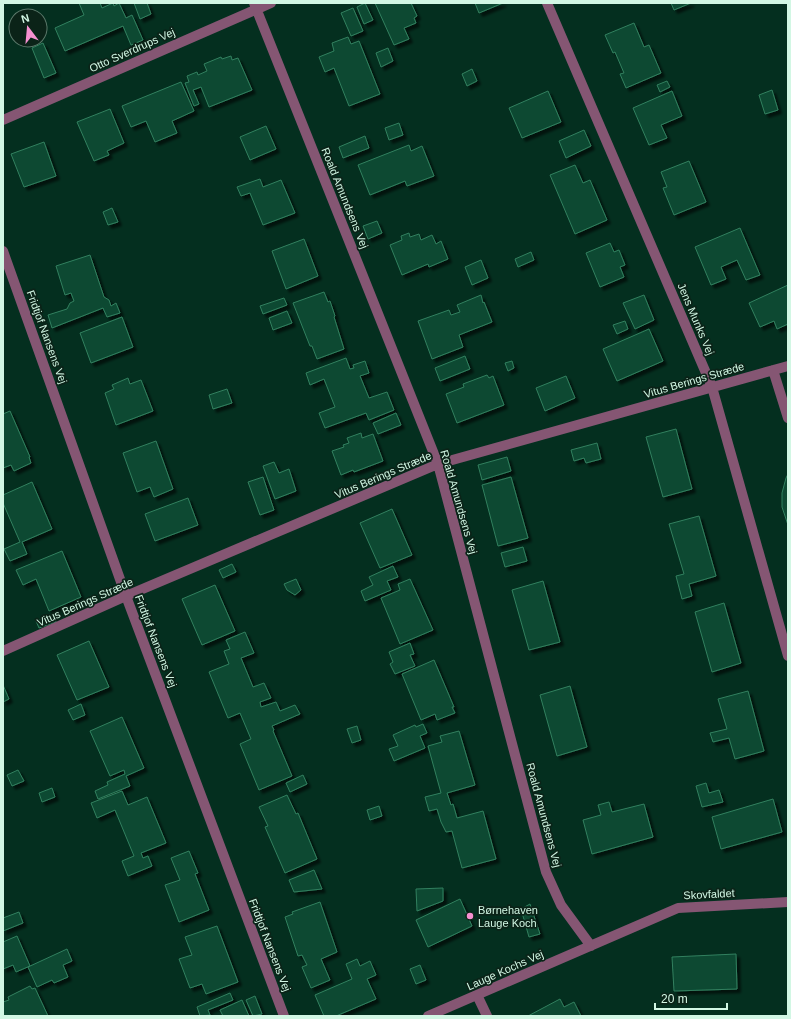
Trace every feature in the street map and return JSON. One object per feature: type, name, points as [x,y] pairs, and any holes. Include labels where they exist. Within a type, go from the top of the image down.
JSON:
[{"type":"street","name":"Otto Sverdrups Vej","points":[[3,120],[255,6],[271,3]]},
{"type":"street","name":"Jens Munks Vej","points":[[547,3],[712,387],[788,656]]},
{"type":"street","name":"Roald Amundsens Vej","points":[[255,6],[438,464],[546,872],[561,905],[591,946]]},
{"type":"street","name":"Fridtjof Nansens Vej","points":[[3,251],[126,596],[284,1016]]},
{"type":"street","name":"Vitus Berings Stræde","points":[[3,651],[126,596],[438,464],[788,366]]},
{"type":"street","points":[[773,370],[788,418]]},
{"type":"street","name":"Skovfaldet","points":[[591,946],[678,908],[788,902]]},
{"type":"street","name":"Lauge Kochs Vej","points":[[428,1016],[591,946]]},
{"type":"street","points":[[477,995],[486,1016]]},
{"type":"building","points":[[79,3],[100,3],[102,8],[113,3],[114,6],[119,3],[126,18],[132,15],[143,40],[131,45],[123,26],[65,51],[55,28],[84,15]]},
{"type":"building","points":[[134,3],[147,3],[151,14],[140,19]]},
{"type":"building","points":[[365,3],[373,20],[364,24],[357,7]]},
{"type":"building","points":[[375,3],[411,3],[417,16],[414,18],[416,23],[404,28],[409,39],[394,45]]},
{"type":"building","points":[[475,3],[503,3],[479,13]]},
{"type":"building","points":[[671,3],[691,3],[674,10]]},
{"type":"building","points":[[353,8],[363,31],[351,36],[341,13]]},
{"type":"building","points":[[634,23],[644,47],[649,45],[661,73],[626,88],[620,74],[624,73],[615,52],[613,53],[605,35]]},
{"type":"building","points":[[348,37],[351,44],[359,41],[380,94],[349,106],[334,68],[325,72],[319,57],[334,51],[332,43]]},
{"type":"building","points":[[32,48],[45,48],[56,73],[44,78]]},
{"type":"building","points":[[388,48],[393,61],[381,67],[376,53]]},
{"type":"building","points":[[231,56],[232,60],[238,58],[252,90],[209,107],[201,87],[193,90],[199,104],[194,106],[185,83],[189,82],[187,76],[197,72],[198,75],[207,71],[204,64],[221,57],[222,59]]},
{"type":"building","points":[[472,69],[477,81],[467,86],[462,74]]},
{"type":"building","points":[[667,81],[670,87],[660,92],[657,85]]},
{"type":"building","points":[[181,82],[194,111],[172,121],[177,133],[155,142],[146,121],[131,127],[122,106]]},
{"type":"building","points":[[772,90],[778,110],[765,114],[759,95]]},
{"type":"building","points":[[548,91],[561,122],[522,138],[509,108]]},
{"type":"building","points":[[672,91],[682,116],[661,125],[667,138],[649,145],[633,108]]},
{"type":"building","points":[[110,109],[124,143],[107,151],[109,155],[94,161],[77,122]]},
{"type":"building","points":[[399,123],[403,135],[389,140],[385,128]]},
{"type":"building","points":[[266,126],[276,149],[250,160],[240,137]]},
{"type":"building","points":[[584,130],[591,146],[566,158],[559,141]]},
{"type":"building","points":[[365,136],[369,148],[343,158],[339,147]]},
{"type":"building","points":[[44,142],[56,176],[24,187],[11,154]]},
{"type":"building","points":[[409,145],[411,151],[422,146],[434,176],[407,186],[405,181],[370,195],[358,165]]},
{"type":"building","points":[[689,161],[706,202],[674,215],[663,188],[667,187],[661,172]]},
{"type":"building","points":[[575,165],[583,183],[590,180],[607,220],[575,234],[550,175]]},
{"type":"building","points":[[260,179],[263,187],[281,180],[295,213],[263,225],[250,193],[241,196],[237,187]]},
{"type":"building","points":[[112,208],[118,222],[108,225],[103,212]]},
{"type":"building","points":[[377,221],[382,233],[368,239],[363,226]]},
{"type":"building","points":[[740,228],[760,275],[746,280],[737,260],[721,267],[726,279],[711,285],[695,247]]},
{"type":"building","points":[[409,233],[410,237],[419,234],[421,240],[432,235],[436,244],[441,241],[448,259],[429,267],[428,264],[402,275],[390,245],[402,240],[401,236]]},
{"type":"building","points":[[304,239],[318,276],[286,289],[272,251]]},
{"type":"building","points":[[610,243],[614,252],[619,250],[625,265],[620,267],[624,277],[600,287],[586,253]]},
{"type":"building","points":[[531,252],[534,260],[518,267],[515,259]]},
{"type":"building","points":[[90,255],[104,297],[109,300],[111,306],[116,303],[120,313],[107,317],[103,308],[52,328],[48,315],[67,309],[70,303],[74,301],[71,293],[65,295],[56,266]]},
{"type":"building","points":[[481,260],[488,278],[472,285],[465,267]]},
{"type":"building","points":[[788,285],[788,324],[777,329],[774,321],[760,327],[749,303]]},
{"type":"building","points":[[324,292],[328,302],[330,301],[344,349],[317,359],[312,346],[310,346],[293,303]]},
{"type":"building","points":[[481,295],[492,322],[459,335],[463,347],[432,359],[418,321],[449,310],[451,315],[460,312],[457,305]]},
{"type":"building","points":[[644,295],[654,320],[635,329],[623,303]]},
{"type":"building","points":[[284,298],[287,305],[263,314],[260,306]]},
{"type":"building","points":[[287,311],[292,323],[273,330],[269,318]]},
{"type":"building","points":[[122,317],[133,347],[91,363],[80,333]]},
{"type":"building","points":[[625,321],[628,329],[617,334],[613,325]]},
{"type":"building","points":[[649,329],[663,361],[617,381],[603,349]]},
{"type":"building","points":[[465,356],[470,369],[440,381],[435,368]]},
{"type":"building","points":[[346,358],[350,369],[354,368],[353,365],[365,361],[369,373],[360,376],[369,398],[387,392],[394,410],[369,420],[366,413],[325,428],[319,413],[335,407],[324,379],[310,385],[306,373]]},
{"type":"building","points":[[512,361],[514,368],[508,371],[505,363]]},
{"type":"building","points":[[487,375],[489,378],[493,376],[504,405],[457,423],[446,394],[464,387],[463,384]]},
{"type":"building","points":[[566,376],[575,398],[545,411],[536,388]]},
{"type":"building","points":[[128,378],[130,384],[141,380],[153,411],[116,425],[105,393],[114,389],[112,385]]},
{"type":"building","points":[[227,389],[232,403],[213,409],[209,395]]},
{"type":"building","points":[[10,411],[30,457],[31,463],[14,471],[11,465],[3,468],[3,414]]},
{"type":"building","points":[[396,413],[401,425],[378,434],[373,423]]},
{"type":"building","points":[[676,429],[692,489],[663,497],[646,437]]},
{"type":"building","points":[[361,433],[362,438],[373,434],[383,461],[354,472],[353,470],[341,475],[332,451],[344,447],[343,445],[349,443],[347,438]]},
{"type":"building","points":[[156,441],[173,489],[154,497],[150,487],[137,492],[123,453]]},
{"type":"building","points":[[597,443],[601,459],[586,463],[584,458],[574,461],[571,450]]},
{"type":"building","points":[[507,457],[511,471],[482,480],[478,465]]},
{"type":"building","points":[[274,462],[279,473],[289,469],[296,491],[275,499],[263,466]]},
{"type":"building","points":[[788,474],[788,525],[782,507],[782,493]]},
{"type":"building","points":[[263,477],[274,510],[260,515],[248,482]]},
{"type":"building","points":[[511,477],[528,538],[498,546],[482,485]]},
{"type":"building","points":[[32,482],[52,529],[22,542],[27,554],[10,561],[4,549],[20,542],[3,503],[3,495]]},
{"type":"building","points":[[188,498],[198,525],[155,541],[145,514]]},
{"type":"building","points":[[392,509],[412,555],[380,568],[360,523]]},
{"type":"building","points":[[699,516],[716,576],[689,584],[692,596],[682,599],[676,576],[684,574],[669,524]]},
{"type":"building","points":[[523,547],[527,561],[505,567],[501,553]]},
{"type":"building","points":[[62,551],[81,597],[49,611],[36,579],[23,585],[16,570]]},
{"type":"building","points":[[232,564],[236,572],[223,578],[219,570]]},
{"type":"building","points":[[393,566],[398,577],[387,581],[391,590],[365,601],[361,591],[373,585],[369,577]]},
{"type":"building","points":[[296,579],[301,590],[295,595],[287,590],[284,584]]},
{"type":"building","points":[[410,579],[433,630],[400,644],[381,598],[400,590],[398,584]]},
{"type":"building","points":[[543,581],[560,642],[529,650],[512,590]]},
{"type":"building","points":[[215,585],[235,631],[202,645],[182,599]]},
{"type":"building","points":[[724,603],[741,663],[712,672],[695,612]]},
{"type":"building","points":[[53,614],[56,622],[39,628],[36,621]]},
{"type":"building","points":[[245,632],[254,653],[241,658],[253,687],[264,683],[271,698],[260,702],[261,707],[276,702],[280,711],[295,705],[300,714],[272,726],[292,776],[259,790],[240,744],[251,739],[240,713],[228,718],[209,672],[229,664],[224,651],[230,649],[226,640]]},
{"type":"building","points":[[89,641],[109,687],[77,700],[57,655]]},
{"type":"building","points":[[410,643],[414,654],[410,655],[415,666],[395,674],[390,664],[393,662],[389,652]]},
{"type":"building","points":[[434,660],[454,707],[452,707],[455,713],[437,720],[435,714],[421,720],[402,674]]},
{"type":"building","points":[[3,685],[9,699],[3,702]]},
{"type":"building","points":[[570,686],[587,747],[557,756],[540,695]]},
{"type":"building","points":[[748,691],[764,751],[735,759],[729,738],[713,742],[710,733],[727,729],[718,699]]},
{"type":"building","points":[[81,704],[85,715],[73,720],[68,710]]},
{"type":"building","points":[[122,717],[144,768],[126,776],[130,786],[98,799],[95,791],[108,785],[107,782],[125,774],[124,770],[110,776],[90,731]]},
{"type":"building","points":[[423,724],[427,733],[420,736],[425,748],[394,761],[389,749],[398,746],[393,735],[415,725],[416,727]]},
{"type":"building","points":[[357,726],[361,740],[352,743],[347,729]]},
{"type":"building","points":[[459,731],[475,785],[447,793],[451,805],[453,804],[457,818],[483,811],[496,859],[462,868],[452,831],[446,832],[437,809],[429,811],[425,797],[441,793],[428,746],[442,742],[440,736]]},
{"type":"building","points":[[18,770],[24,781],[12,786],[7,775]]},
{"type":"building","points":[[303,775],[307,784],[290,792],[286,783]]},
{"type":"building","points":[[706,783],[709,793],[719,790],[723,802],[702,807],[696,786]]},
{"type":"building","points":[[52,788],[55,797],[42,802],[39,793]]},
{"type":"building","points":[[122,791],[128,805],[147,797],[166,843],[141,853],[143,858],[148,856],[152,866],[128,876],[122,861],[134,856],[115,810],[97,818],[91,803]]},
{"type":"building","points":[[287,795],[296,814],[298,813],[317,859],[285,873],[265,827],[268,826],[259,807]]},
{"type":"building","points":[[773,799],[782,832],[721,849],[712,817]]},
{"type":"building","points":[[609,802],[612,812],[644,804],[653,837],[592,854],[583,820],[601,815],[598,805]]},
{"type":"building","points":[[379,806],[382,816],[370,820],[367,810]]},
{"type":"building","points":[[189,851],[198,873],[195,874],[209,910],[179,922],[165,885],[180,880],[171,858]]},
{"type":"building","points":[[314,870],[322,889],[294,892],[289,880]]},
{"type":"building","points":[[443,888],[443,901],[417,911],[416,889]]},
{"type":"building","points":[[460,899],[472,926],[428,947],[416,920]]},
{"type":"building","points":[[320,902],[337,952],[321,959],[330,980],[311,988],[302,967],[307,965],[302,955],[298,956],[285,917],[293,914],[292,912]]},
{"type":"building","points":[[530,904],[540,934],[529,937],[521,909]]},
{"type":"building","points":[[19,912],[23,923],[3,931],[3,918]]},
{"type":"building","points":[[217,926],[238,982],[206,994],[202,984],[190,988],[179,959],[192,955],[185,937]]},
{"type":"building","points":[[17,936],[30,966],[16,972],[13,965],[3,969],[3,942]]},
{"type":"building","points":[[67,949],[72,961],[63,965],[68,977],[54,983],[52,980],[37,987],[28,967]]},
{"type":"building","points":[[736,954],[737,989],[674,991],[672,957]]},
{"type":"building","points":[[357,959],[360,966],[370,961],[376,975],[367,979],[376,999],[336,1016],[324,1016],[315,995],[352,979],[346,964]]},
{"type":"building","points":[[420,965],[426,980],[416,984],[410,969]]},
{"type":"building","points":[[30,986],[32,989],[35,988],[48,1016],[3,1016],[3,1002],[9,1000],[8,997]]},
{"type":"building","points":[[230,993],[233,1000],[208,1010],[210,1015],[200,1016],[197,1007]]},
{"type":"building","points":[[255,996],[262,1014],[253,1016],[246,1000]]},
{"type":"building","points":[[560,999],[564,1007],[574,1002],[581,1016],[528,1016]]},
{"type":"building","points":[[242,1000],[249,1016],[223,1016],[220,1010]]},
{"type":"place","name":"Børnehaven Lauge Koch","points":[[470,916]]}]
